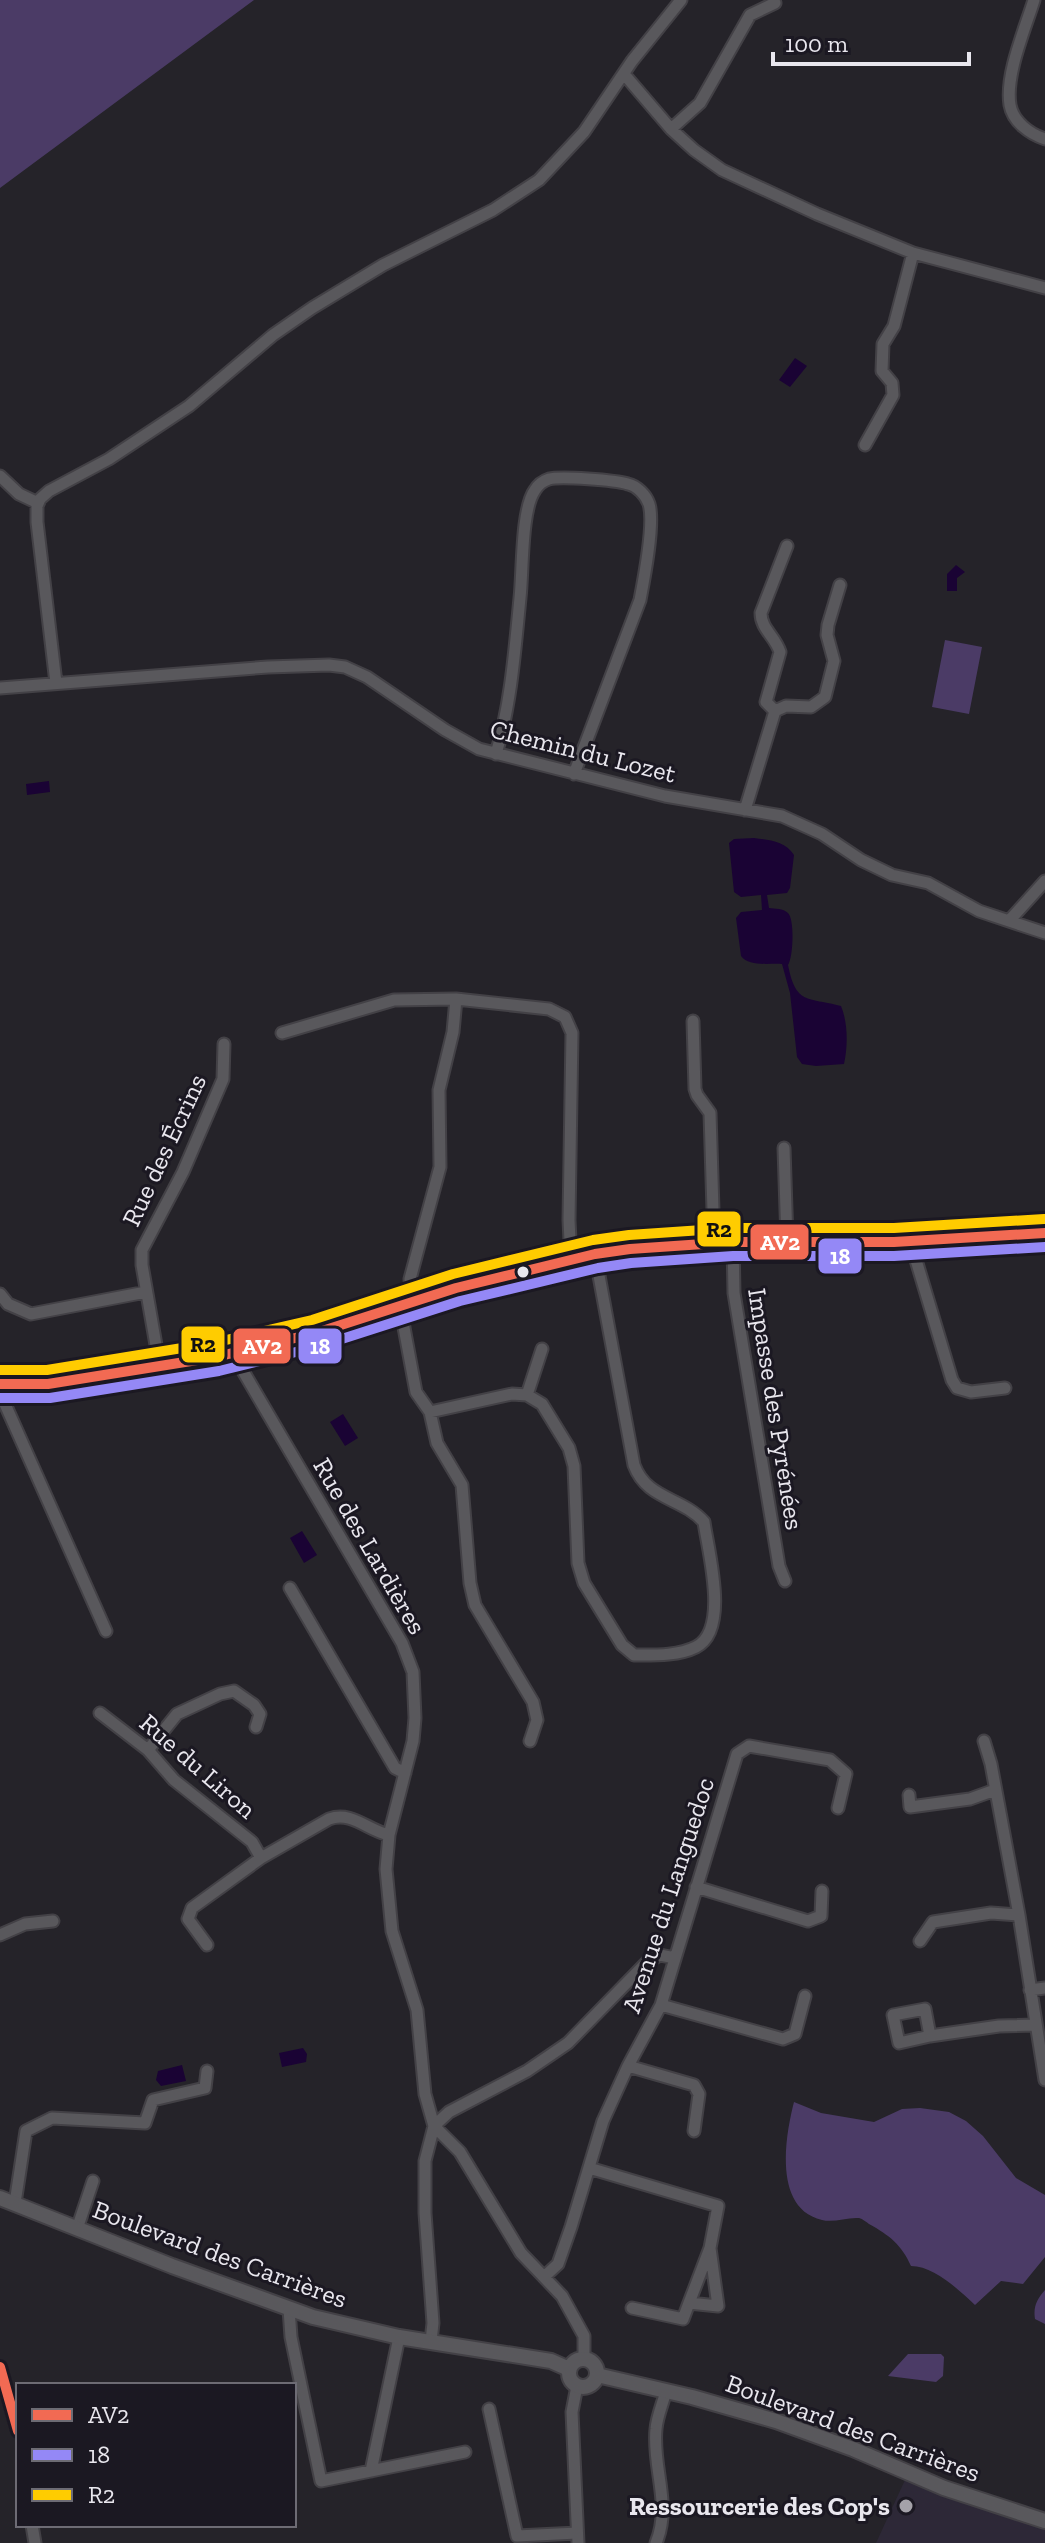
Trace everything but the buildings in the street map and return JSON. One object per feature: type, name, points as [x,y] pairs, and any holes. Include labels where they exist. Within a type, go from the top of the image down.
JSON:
[{"type":"street","points":[[56,683],[37,522],[38,503],[49,491],[109,459],[189,406],[273,335],[325,299],[383,265],[493,210],[539,180],[584,132],[681,0]]},
{"type":"street","points":[[1034,0],[1012,75],[1010,105],[1024,127],[1045,139]]},
{"type":"street","points":[[671,129],[700,103],[750,15],[775,3]]},
{"type":"street","points":[[624,74],[671,129],[722,170],[817,214],[913,253],[1045,288]]},
{"type":"street","points":[[865,445],[893,395],[892,383],[882,371],[883,344],[894,326],[913,253]]},
{"type":"street","points":[[0,476],[19,494],[38,503]]},
{"type":"street","points":[[496,754],[503,731],[518,614],[528,504],[535,489],[545,480],[558,477],[627,483],[640,490],[649,503],[650,521],[640,600],[574,774]]},
{"type":"street","points":[[775,711],[766,702],[780,652],[761,624],[761,613],[787,546]]},
{"type":"street","points":[[745,810],[775,711],[786,706],[811,707],[825,697],[834,661],[827,635],[828,625],[840,585]]},
{"type":"street","name":"Chemin du Lozet","points":[[0,688],[268,667],[345,667],[367,677],[461,740],[496,754],[665,796],[782,816],[822,834],[861,860],[892,875],[928,883],[979,911],[1045,933]]},
{"type":"street","points":[[1009,921],[1045,881]]},
{"type":"street","points":[[456,999],[453,1032],[439,1090],[438,1180],[406,1304],[416,1392],[430,1412],[437,1443],[462,1485],[470,1583],[475,1605],[533,1702],[537,1720],[530,1741]]},
{"type":"street","points":[[282,1033],[394,1000],[456,999],[549,1009],[565,1017],[572,1033],[569,1231],[573,1258]]},
{"type":"street","points":[[693,1021],[695,1089],[710,1113],[714,1243]]},
{"type":"street","name":"Rue des Écrins","points":[[160,1368],[142,1250],[183,1172],[223,1079],[224,1044]]},
{"type":"street","points":[[784,1148],[787,1241]]},
{"type":"street","points":[[106,1631],[1,1384],[48,1384],[160,1368],[236,1353],[595,1254],[733,1242],[913,1241],[1045,1233]]},
{"type":"street","points":[[913,1241],[913,1250],[957,1388],[971,1392],[1005,1388]]},
{"type":"street","name":"Impasse des Pyrénées","points":[[733,1242],[734,1293],[779,1566],[785,1581]]},
{"type":"street","points":[[430,1412],[512,1394],[527,1395],[542,1404],[569,1448],[574,1466],[578,1563],[584,1583],[622,1645],[634,1655],[663,1655],[696,1647],[706,1639],[716,1611],[704,1522],[696,1512],[639,1480],[595,1254]]},
{"type":"street","points":[[0,1294],[8,1304],[31,1314],[146,1292]]},
{"type":"street","points":[[527,1395],[542,1349]]},
{"type":"street","name":"Rue des Lardières","points":[[236,1353],[243,1371],[402,1643],[413,1672],[413,1741],[389,1835],[386,1869],[392,1931],[417,2010],[425,2094],[434,2126],[425,2161],[425,2213],[433,2323],[431,2341]]},
{"type":"street","points":[[290,1588],[395,1768],[405,1773]]},
{"type":"street","points":[[148,1750],[177,1714],[220,1694],[234,1691],[254,1705],[260,1714],[256,1727]]},
{"type":"street","name":"Rue du Liron","points":[[100,1713],[148,1750],[174,1780],[252,1842],[261,1858]]},
{"type":"street","points":[[984,1741],[1019,1915],[1045,2080]]},
{"type":"street","name":"Avenue du Languedoc","points":[[545,2276],[558,2264],[603,2121],[661,2005],[737,1754],[749,1746],[830,1760],[846,1774],[838,1808]]},
{"type":"street","points":[[909,1795],[910,1807],[970,1799],[995,1790]]},
{"type":"street","points":[[207,1945],[188,1919],[192,1908],[261,1858],[340,1815],[389,1835]]},
{"type":"street","points":[[696,1887],[808,1921],[821,1916],[822,1891]]},
{"type":"street","points":[[920,1941],[933,1922],[991,1913],[1019,1915]]},
{"type":"street","points":[[0,1935],[25,1924],[53,1921]]},
{"type":"street","points":[[584,2358],[584,2336],[562,2296],[521,2253],[460,2152],[434,2126],[449,2112],[527,2071],[568,2043],[647,1962],[660,1955],[675,1958]]},
{"type":"street","points":[[1030,1990],[1045,1988]]},
{"type":"street","points":[[661,2005],[783,2039],[795,2034],[805,1996]]},
{"type":"street","points":[[930,2036],[999,2026],[1035,2025]]},
{"type":"street","points":[[628,2066],[694,2085],[699,2094],[694,2131]]},
{"type":"street","points":[[15,2203],[26,2131],[52,2118],[145,2123],[153,2100],[205,2088],[207,2071]]},
{"type":"street","points":[[589,2168],[718,2206],[710,2248],[683,2319],[632,2308]]},
{"type":"street","points":[[77,2229],[93,2181]]},
{"type":"street","name":"Boulevard des Carrières","points":[[0,2198],[333,2323],[399,2337],[551,2361],[569,2369]]},
{"type":"street","points":[[689,2303],[718,2306],[710,2248]]},
{"type":"street","points":[[289,2309],[291,2337],[321,2481],[465,2452]]},
{"type":"street","points":[[371,2471],[399,2337]]},
{"type":"street","points":[[584,2358],[595,2364],[597,2375],[587,2386],[577,2386],[570,2379],[569,2369],[572,2363],[584,2358]]},
{"type":"street","points":[[0,2367],[16,2424]]},
{"type":"street","name":"Boulevard des Carrières","points":[[597,2375],[776,2421],[913,2473],[944,2488],[1045,2521]]},
{"type":"street","points":[[489,2409],[517,2536],[578,2538],[572,2412],[577,2386]]},
{"type":"street","points":[[656,2543],[664,2506],[656,2429],[666,2391]]},
{"type":"shaded area","points":[[0,0],[254,0],[0,188]]},
{"type":"shaded area","points":[[795,358],[807,366],[790,387],[779,380]]},
{"type":"shaded area","points":[[956,565],[965,572],[957,578],[957,591],[947,591],[947,574]]},
{"type":"shaded area","points":[[945,640],[982,647],[969,714],[932,707]]},
{"type":"shaded area","points":[[49,781],[50,792],[27,795],[26,784]]},
{"type":"shaded area","points":[[754,838],[781,844],[794,855],[790,888],[787,893],[767,895],[769,908],[784,910],[790,917],[792,939],[788,965],[799,993],[811,1000],[841,1006],[847,1035],[844,1064],[802,1064],[797,1057],[790,993],[782,964],[754,963],[741,956],[736,918],[741,912],[762,910],[761,895],[741,897],[734,892],[729,843],[734,839]]},
{"type":"shaded area","points":[[343,1414],[358,1438],[345,1446],[330,1422]]},
{"type":"shaded area","points":[[302,1531],[317,1555],[304,1563],[290,1538]]},
{"type":"shaded area","points":[[303,2048],[307,2054],[306,2062],[282,2067],[279,2053]]},
{"type":"shaded area","points":[[182,2065],[186,2081],[161,2086],[156,2080],[158,2071]]},
{"type":"shaded area","points":[[794,2102],[821,2113],[874,2122],[902,2109],[920,2108],[949,2112],[966,2121],[983,2136],[1016,2178],[1045,2195],[1045,2257],[1023,2284],[1001,2281],[975,2305],[937,2274],[911,2266],[894,2241],[862,2219],[827,2221],[806,2213],[789,2187],[786,2170]]},
{"type":"shaded area","points":[[1045,2290],[1045,2324],[1035,2319],[1035,2315],[1036,2303]]},
{"type":"shaded area","points":[[908,2354],[941,2354],[944,2357],[943,2376],[936,2382],[888,2376]]},
{"type":"shaded area","points":[[905,2480],[1045,2524],[1045,2543],[876,2543]]},
{"type":"transit line","name":"R2","points":[[0,1370],[47,1370],[213,1343],[312,1320],[453,1274],[593,1240],[732,1228],[894,1228],[1044,1219]]},
{"type":"transit line","name":"AV2","points":[[0,1384],[48,1384],[216,1357],[316,1333],[456,1288],[595,1254],[733,1242],[894,1242],[1045,1233]]},
{"type":"transit line","name":"18","points":[[0,1398],[50,1398],[219,1371],[320,1346],[460,1301],[631,1263],[733,1256],[894,1256],[1045,1247]]},
{"type":"transit line","name":"AV2","points":[[0,2367],[16,2424]]},
{"type":"place","name":"Ressourcerie des Cop's","points":[[906,2506]]}]
